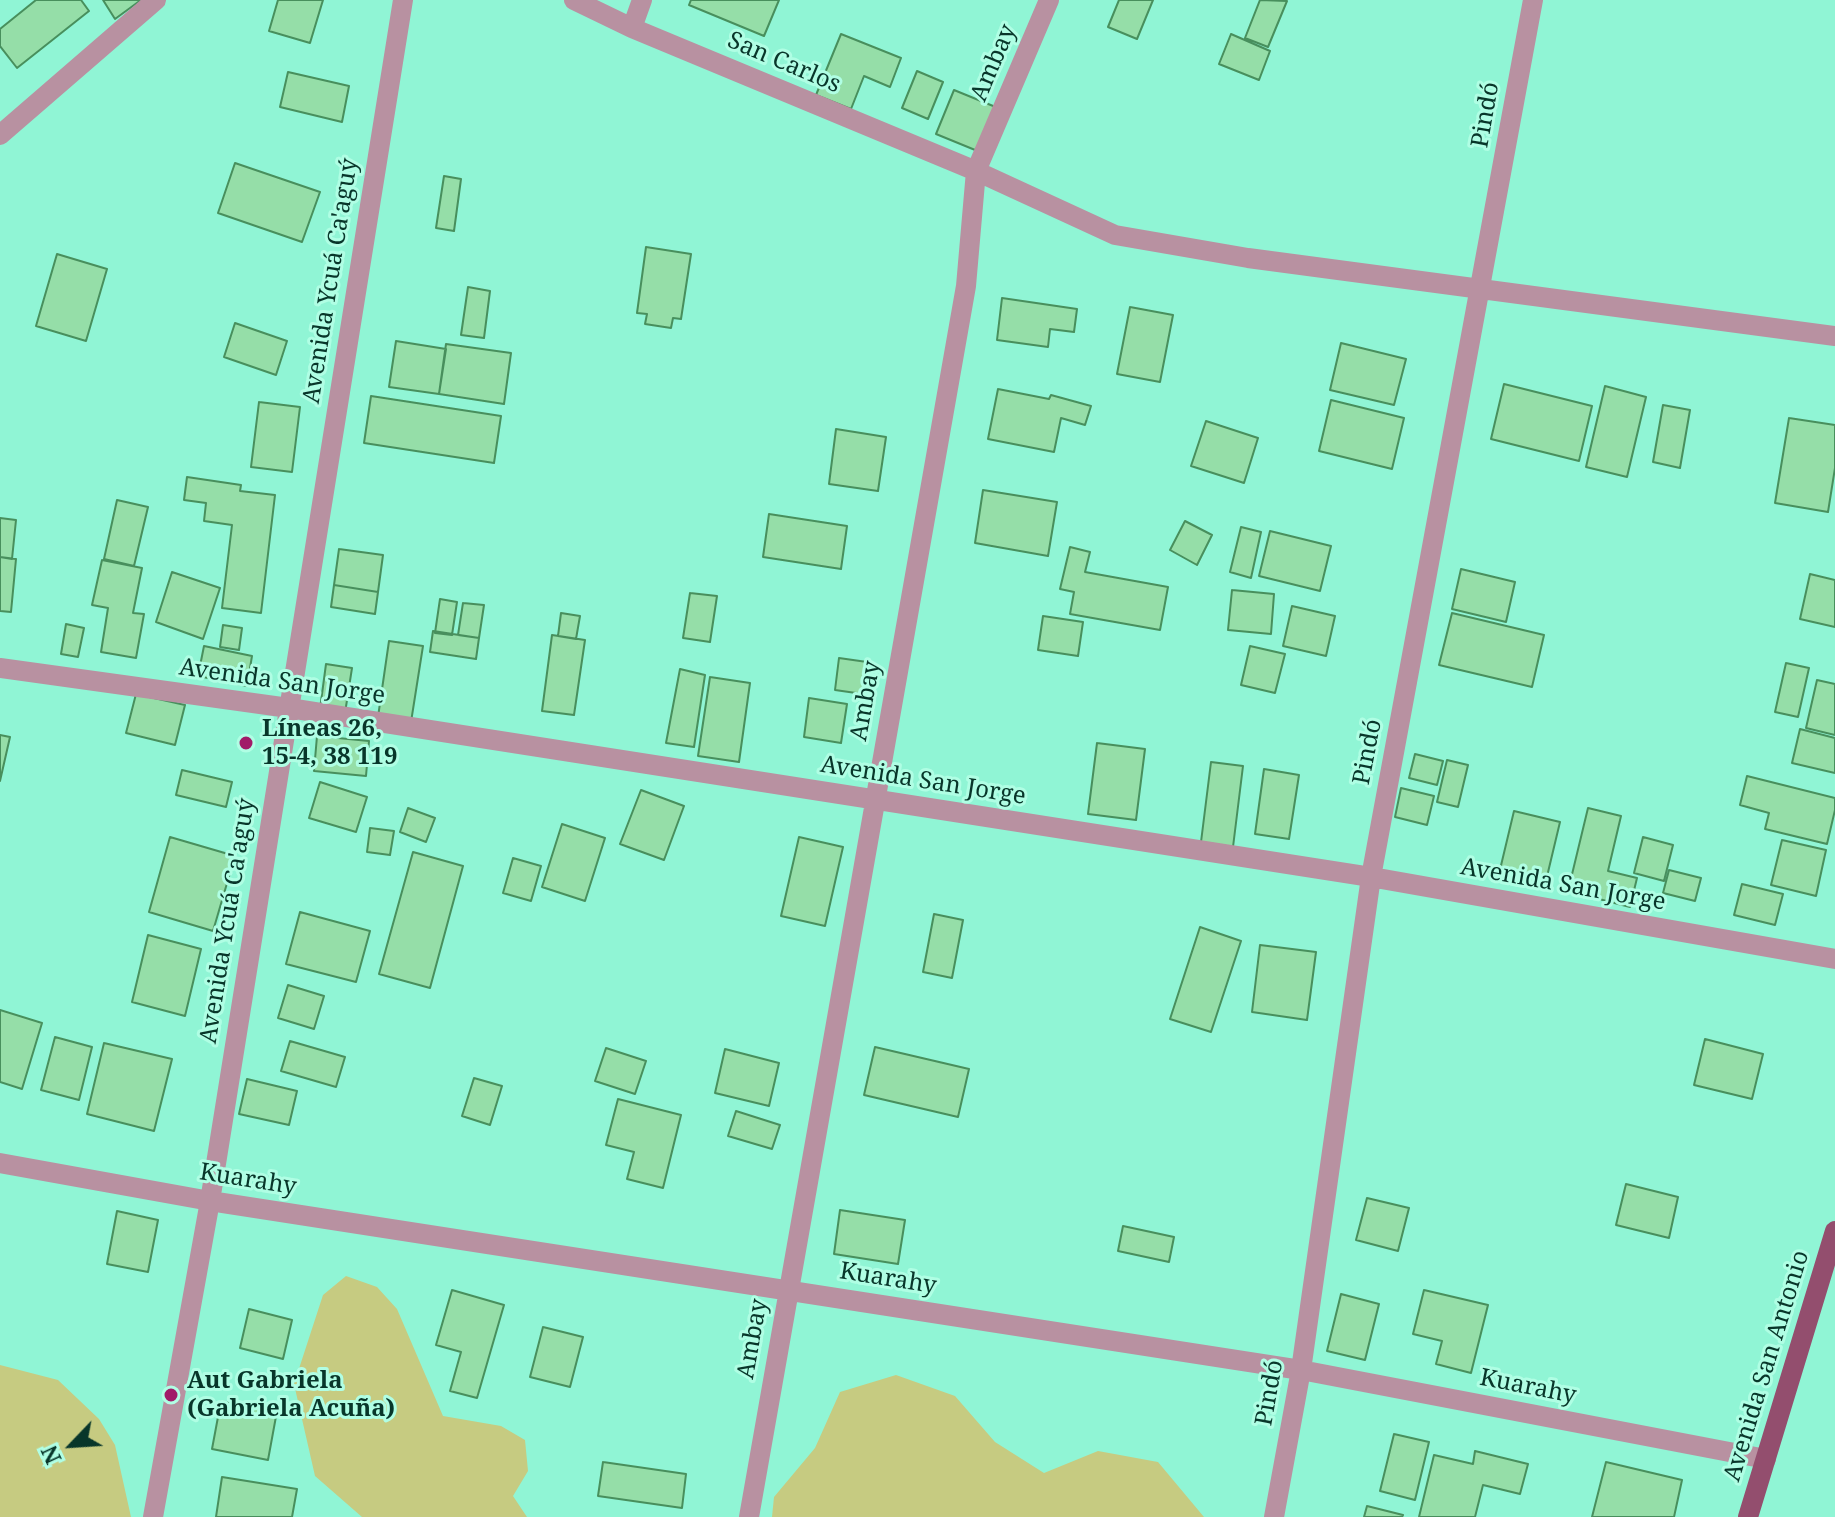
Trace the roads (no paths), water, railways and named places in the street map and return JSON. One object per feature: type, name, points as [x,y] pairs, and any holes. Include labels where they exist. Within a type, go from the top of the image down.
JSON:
[{"type":"main road","name":"Avenida San Antonio","points":[[1748,1517],[1829,1273],[1835,1231]]},
{"type":"street","points":[[0,135],[156,0]]},
{"type":"street","name":"Avenida Ycuá Ca'aguý","points":[[153,1517],[210,1201],[403,0]]},
{"type":"street","name":"San Carlos","points":[[574,0],[632,28],[976,171],[1115,235],[1248,258],[1835,336]]},
{"type":"street","points":[[632,28],[642,0]]},
{"type":"street","name":"Ambay","points":[[749,1517],[966,286],[976,171],[1049,0]]},
{"type":"street","name":"Pindó","points":[[1274,1517],[1301,1370],[1371,877],[1533,0]]},
{"type":"street","name":"Avenida San Jorge","points":[[0,668],[289,708],[1371,877],[1835,959]]},
{"type":"street","name":"Kuarahy","points":[[0,1163],[210,1201],[1301,1370],[1766,1459]]},
{"type":"place","name":"Líneas 26, 15-4, 38 119","points":[[246,743]]},
{"type":"place","name":"Aut Gabriela (Gabriela Acuña)","points":[[171,1395]]}]
